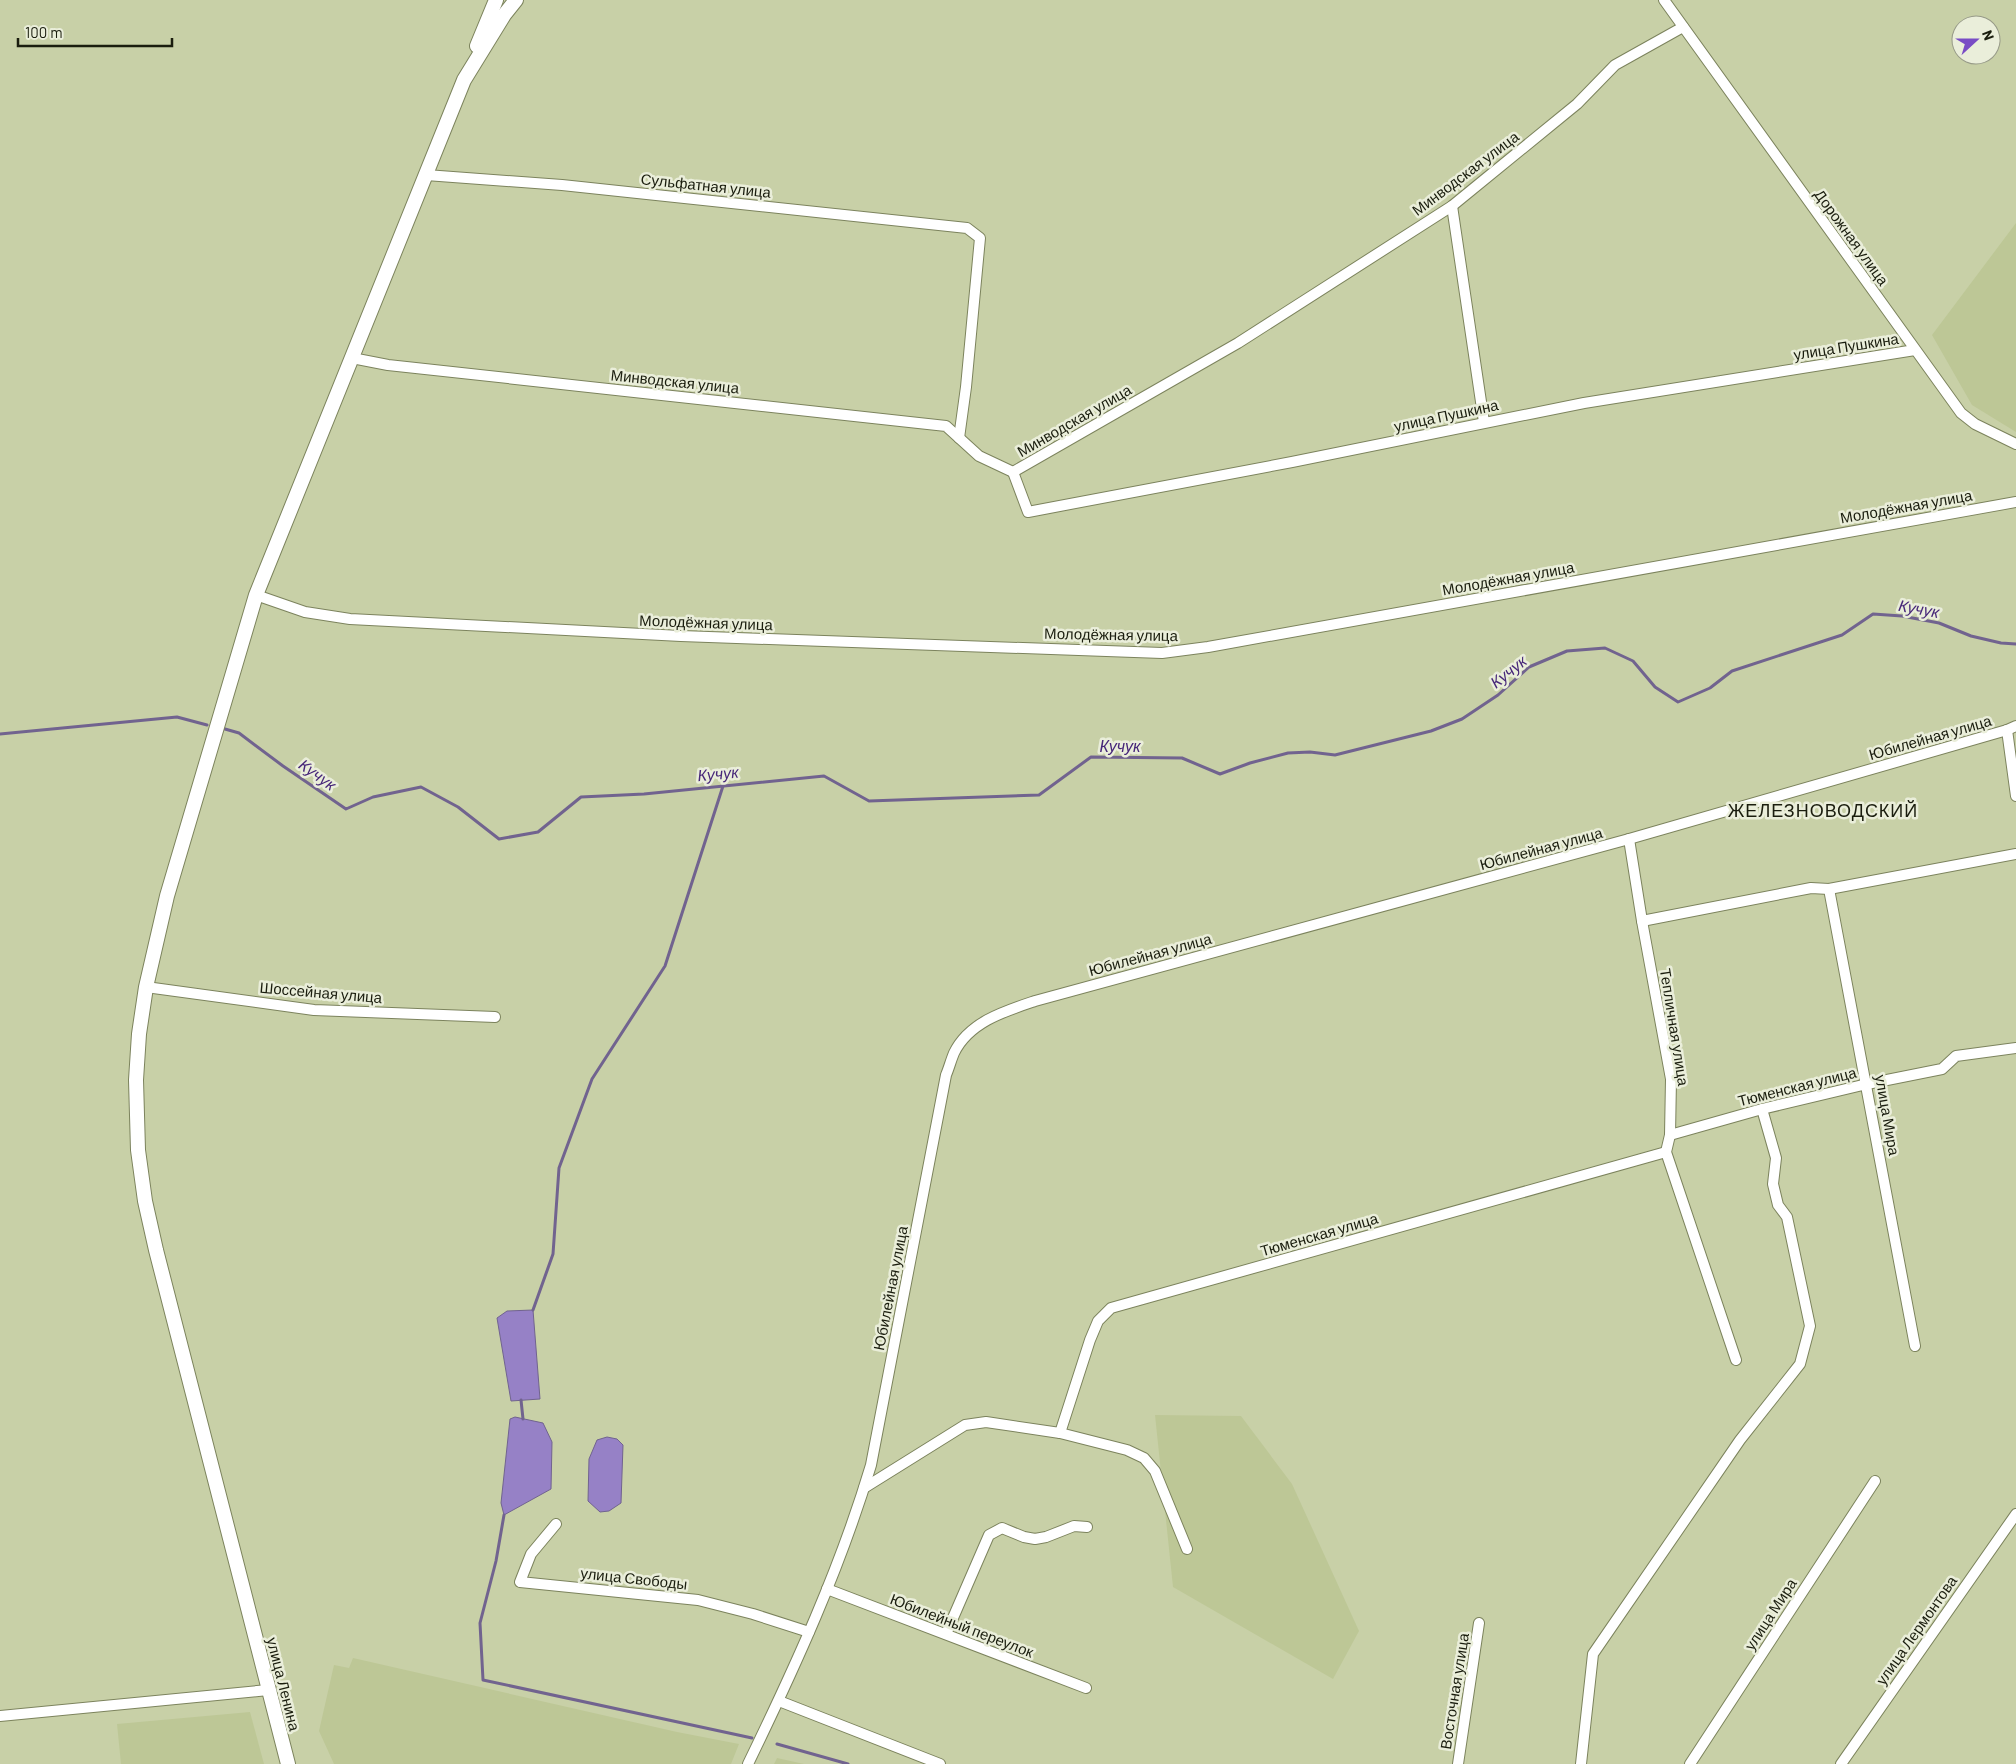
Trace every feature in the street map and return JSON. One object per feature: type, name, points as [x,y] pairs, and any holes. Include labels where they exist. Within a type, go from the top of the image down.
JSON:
[{"type":"main road","points":[[464,80],[496,0]]},
{"type":"main road","points":[[464,80],[504,15],[516,0]]},
{"type":"main road","name":"улица Ленина","points":[[288,1764],[145,1201],[138,1150],[136,1080],[139,1034],[146,987],[167,896],[256,595],[464,80]]},
{"type":"street","name":"Дорожная улица","points":[[1664,0],[1960,413],[1975,424],[2016,444]]},
{"type":"street","name":"Минводская улица","points":[[352,358],[398,366],[946,426],[979,456],[1013,472],[1238,342],[1452,206],[1577,104],[1615,64],[1683,27]]},
{"type":"street","name":"Сульфатная улица","points":[[426,175],[562,185],[967,228],[980,238],[966,387],[959,438]]},
{"type":"street","points":[[1452,206],[1484,422]]},
{"type":"street","name":"улица Пушкина","points":[[1013,472],[1028,512],[1603,400],[1915,350]]},
{"type":"street","name":"Молодёжная улица","points":[[256,595],[305,612],[350,619],[681,636],[1162,653],[1208,647],[2016,502]]},
{"type":"street","points":[[2011,728],[2016,796]]},
{"type":"street","name":"Юбилейная улица","points":[[779,1701],[840,1560],[871,1465],[946,1075],[955,1052],[968,1034],[984,1022],[1008,1010],[1034,1001],[1629,839],[2011,728]]},
{"type":"street","name":"Тепличная улица","points":[[1629,839],[1671,1079],[1670,1135],[1666,1152]]},
{"type":"street","points":[[1642,921],[1811,888],[1829,889],[2016,854]]},
{"type":"street","name":"улица Мира","points":[[1829,889],[1915,1346]]},
{"type":"street","name":"Шоссейная улица","points":[[146,987],[314,1010],[495,1017]]},
{"type":"street","name":"Тюменская улица","points":[[1670,1135],[1762,1109],[1867,1084],[1942,1069],[1956,1056],[2016,1048]]},
{"type":"street","points":[[1581,1764],[1593,1654],[1740,1440],[1800,1364],[1810,1326],[1787,1217],[1778,1205],[1773,1184],[1776,1158],[1762,1109]]},
{"type":"street","points":[[1666,1152],[1736,1360]]},
{"type":"street","name":"Тюменская улица","points":[[1060,1433],[1090,1340],[1098,1321],[1111,1308],[1666,1152]]},
{"type":"street","points":[[864,1488],[965,1425],[986,1422],[1060,1433],[1127,1450],[1144,1458],[1155,1471],[1187,1549]]},
{"type":"street","name":"улица Мира","points":[[1690,1764],[1875,1481]]},
{"type":"street","name":"улица Лермонтова","points":[[1841,1764],[2016,1514]]},
{"type":"street","name":"улица Свободы","points":[[556,1524],[531,1554],[520,1582],[698,1600],[753,1614],[809,1632]]},
{"type":"street","points":[[946,1634],[989,1535],[1002,1528],[1035,1539],[1046,1537],[1074,1526],[1087,1528]]},
{"type":"street","name":"Юбилейный переулок","points":[[827,1589],[1086,1688]]},
{"type":"street","name":"Восточная улица","points":[[1458,1764],[1479,1623]]},
{"type":"street","points":[[0,1716],[268,1690]]},
{"type":"street","points":[[748,1764],[779,1701],[940,1764]]},
{"type":"shaded area","points":[[2016,223],[2016,432],[1972,405],[1932,335]]},
{"type":"shaded area","points":[[533,1310],[540,1399],[511,1401],[497,1318],[507,1311]]},
{"type":"shaded area","points":[[1155,1415],[1241,1416],[1292,1484],[1359,1631],[1333,1679],[1173,1587]]},
{"type":"shaded area","points":[[515,1417],[543,1423],[552,1442],[551,1489],[504,1515],[501,1503],[510,1419]]},
{"type":"shaded area","points":[[607,1437],[617,1439],[623,1445],[621,1503],[609,1511],[600,1512],[588,1501],[589,1459],[597,1440]]},
{"type":"shaded area","points":[[353,1658],[677,1732],[739,1744],[731,1764],[334,1764],[319,1731],[334,1665],[349,1668]]},
{"type":"shaded area","points":[[250,1712],[264,1764],[121,1764],[117,1724]]},
{"type":"shaded area","points":[[777,1758],[804,1764],[774,1764]]},
{"type":"waterway","name":"Кучук","points":[[225,729],[239,733],[346,809],[373,797],[421,787],[458,807],[499,839],[538,832],[581,797],[644,794],[824,776],[869,801],[1039,795],[1091,757],[1182,758],[1220,774],[1250,763],[1288,753],[1310,752],[1335,755],[1431,731],[1462,719],[1498,695],[1529,667],[1567,651],[1605,648],[1633,661],[1655,687],[1678,702],[1710,688],[1732,671],[1842,635],[1873,614],[1902,616],[1939,623],[1971,636],[2001,643],[2016,644]]},
{"type":"waterway","name":"Кучук","points":[[0,734],[177,717],[207,725]]},
{"type":"waterway","points":[[533,1310],[553,1254],[559,1168],[592,1079],[665,966],[723,786]]},
{"type":"waterway","points":[[521,1400],[523,1419]]},
{"type":"waterway","points":[[504,1515],[496,1561],[480,1623],[483,1680],[752,1738]]},
{"type":"waterway","points":[[777,1744],[848,1764]]},
{"type":"district","name":"ЖЕЛЕЗНОВОДСКИЙ","points":[[1823,810]]}]
